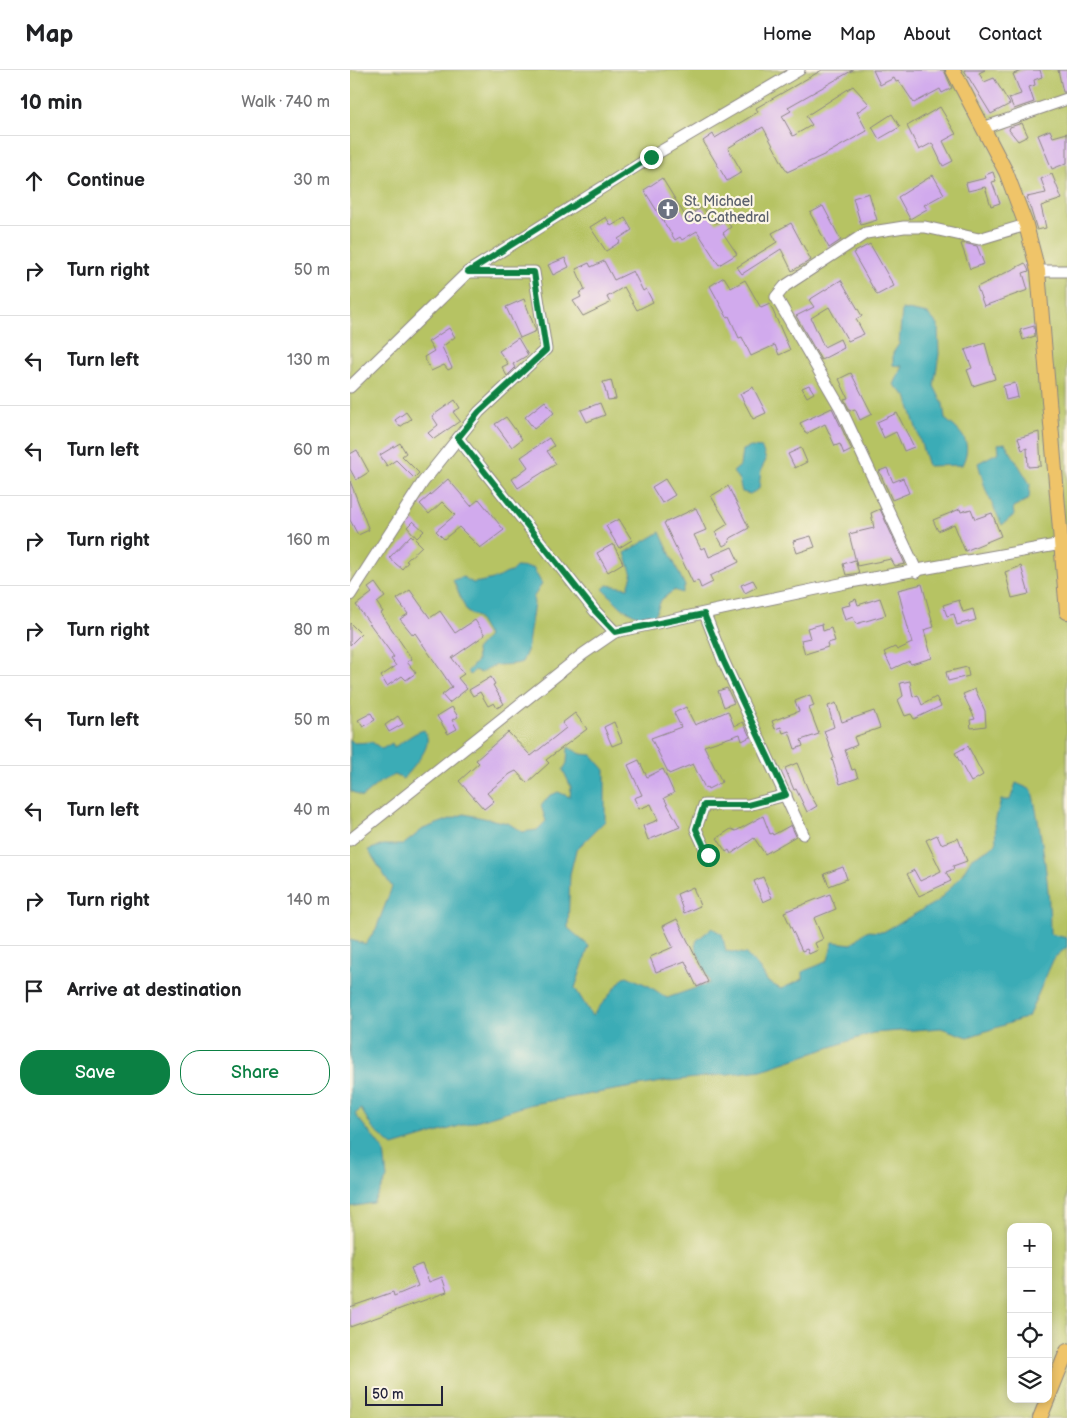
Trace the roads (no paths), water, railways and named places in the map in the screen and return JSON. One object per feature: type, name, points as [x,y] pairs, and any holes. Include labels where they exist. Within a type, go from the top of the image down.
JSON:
[{"type":"main road","points":[[953,70],[1006,172],[1026,225],[1038,271],[1065,544],[1067,612]]},
{"type":"main road","points":[[1040,1418],[1067,1351]]},
{"type":"street","points":[[350,387],[468,272],[651,157],[799,70]]},
{"type":"street","points":[[983,128],[1067,99]]},
{"type":"street","points":[[917,572],[840,407],[776,297],[785,286],[866,233],[904,227],[925,227],[979,239],[1026,225]]},
{"type":"street","points":[[1038,271],[1067,271]]},
{"type":"street","points":[[350,595],[423,482],[458,438],[479,412],[546,350],[534,272],[468,272]]},
{"type":"street","points":[[458,438],[595,611],[615,632]]},
{"type":"street","points":[[350,840],[583,654],[615,632],[844,583],[917,572],[1065,544]]},
{"type":"street","points":[[704,614],[723,660],[803,834]]},
{"type":"street","points":[[708,855],[696,829],[704,805],[748,805],[786,795]]},
{"type":"water","points":[[902,309],[928,314],[938,325],[939,354],[934,386],[943,404],[945,419],[957,429],[966,444],[967,450],[962,465],[928,466],[906,396],[894,385],[902,366],[893,365],[893,353],[899,344]]},
{"type":"water","points":[[1005,443],[1030,484],[1029,499],[1013,507],[1014,515],[1002,525],[986,491],[978,463],[999,452],[998,444]]},
{"type":"water","points":[[751,447],[762,448],[766,460],[761,470],[759,489],[750,494],[742,492],[739,480],[733,472],[740,466],[742,450]]},
{"type":"water","points":[[660,532],[685,586],[682,593],[674,590],[661,600],[655,616],[642,619],[621,607],[603,589],[607,585],[628,588],[632,575],[625,553]]},
{"type":"water","points":[[516,567],[533,568],[542,584],[533,598],[534,603],[527,651],[522,662],[497,665],[481,673],[475,670],[470,675],[467,672],[477,661],[476,650],[488,636],[477,617],[467,612],[453,580],[463,577],[473,583],[485,581],[511,572]]},
{"type":"water","points":[[424,730],[427,736],[425,750],[403,779],[395,775],[380,782],[362,797],[351,791],[350,739],[354,743],[372,742],[382,749],[392,743],[394,747],[412,735]]},
{"type":"water","points":[[568,747],[581,754],[592,755],[605,770],[605,821],[576,850],[570,874],[568,928],[589,946],[575,988],[592,1016],[624,977],[627,976],[649,986],[667,998],[710,983],[695,946],[697,940],[712,928],[722,934],[726,951],[746,954],[760,969],[768,982],[781,989],[803,979],[803,972],[828,960],[833,942],[852,944],[866,931],[883,932],[938,901],[961,876],[971,859],[996,844],[995,822],[1001,800],[1010,800],[1016,783],[1032,790],[1045,862],[1050,934],[1067,938],[1067,947],[1054,958],[1028,1017],[968,1037],[941,1028],[873,1033],[762,1070],[662,1082],[532,1104],[393,1146],[373,1129],[361,1109],[355,1114],[384,1151],[387,1178],[373,1203],[350,1207],[350,940],[366,944],[376,929],[392,887],[368,850],[383,845],[403,845],[423,829],[464,814],[508,823],[522,832],[537,830],[546,821],[541,806],[549,796],[558,792],[570,797],[571,787],[563,770],[567,763]]},
{"type":"place","name":"St. Michael Co-Cathedral","points":[[668,209]]}]
